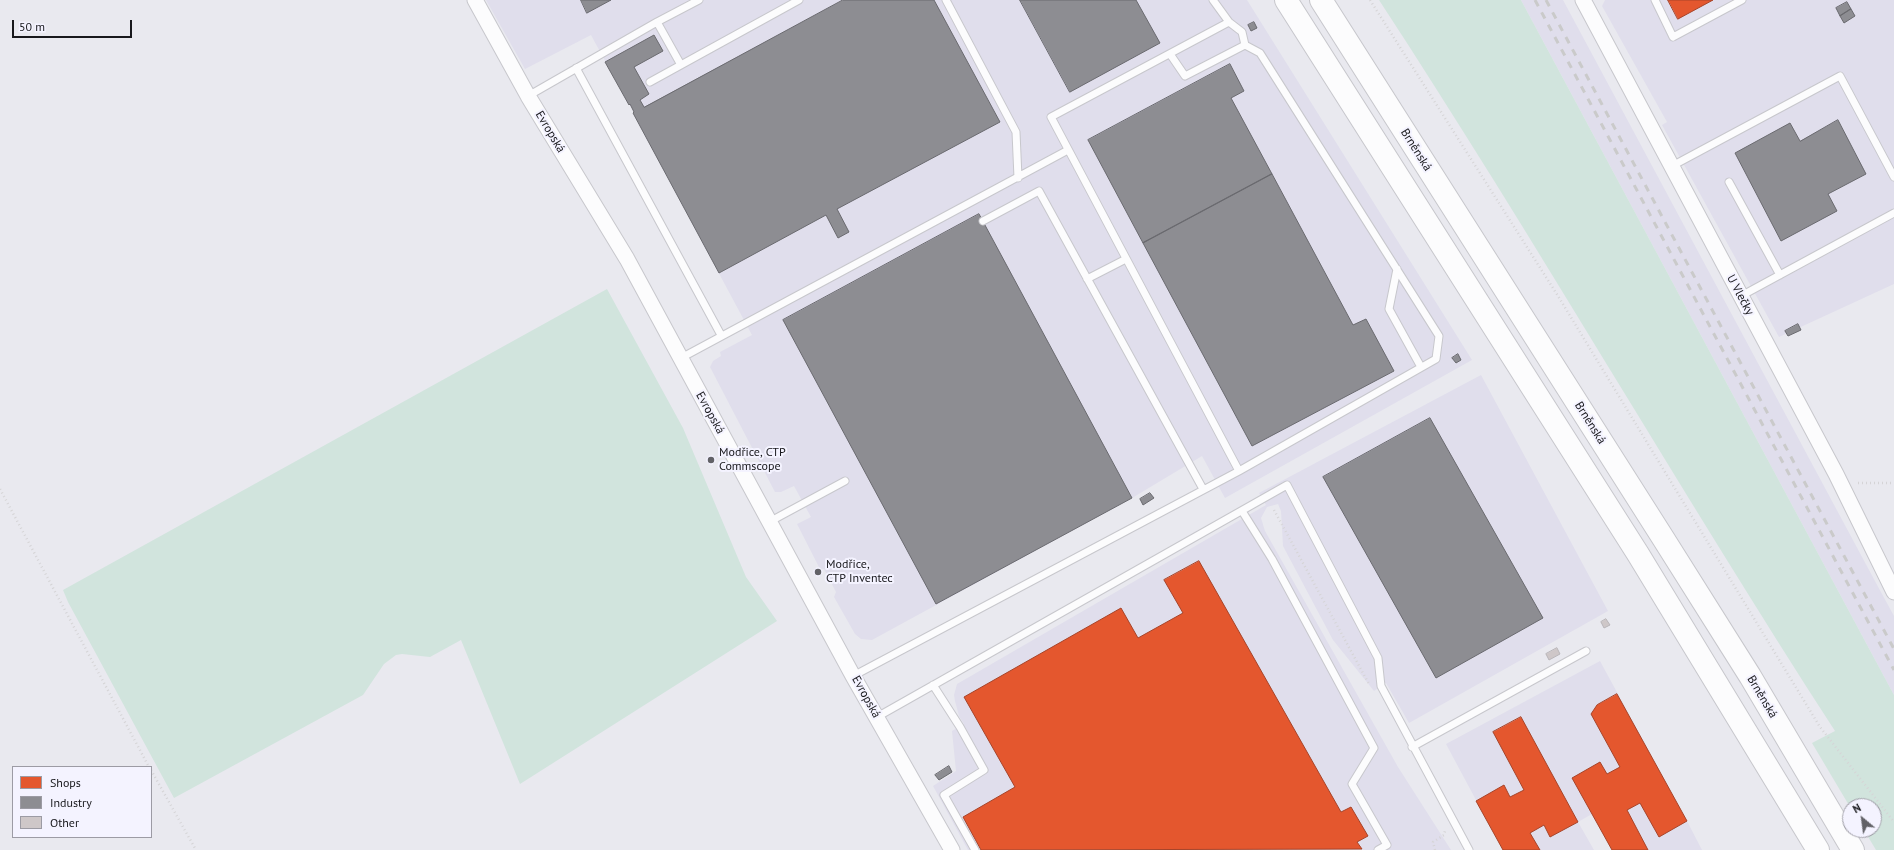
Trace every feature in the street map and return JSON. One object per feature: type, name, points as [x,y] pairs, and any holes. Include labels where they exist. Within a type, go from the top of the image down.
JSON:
[{"type":"highway","points":[[1286,0],[1638,554],[1818,850]]},
{"type":"highway","name":"Brněnská","points":[[1321,0],[1750,676],[1853,850]]},
{"type":"street","name":"Evropská","points":[[475,0],[528,96],[628,259],[769,522],[952,850]]},
{"type":"street","name":"U Vlečky","points":[[1583,0],[1836,474],[1894,592]]},
{"type":"lane","points":[[528,96],[657,22],[699,0]]},
{"type":"lane","points":[[650,82],[799,0]]},
{"type":"lane","points":[[946,0],[1016,132],[1018,178]]},
{"type":"lane","points":[[854,676],[1239,471],[1436,359],[1439,336],[1260,53],[1245,45],[1242,32],[1229,22],[1213,0]]},
{"type":"lane","points":[[1655,0],[1673,37],[1742,0]]},
{"type":"lane","points":[[657,22],[680,65]]},
{"type":"lane","points":[[1229,22],[1051,117],[1239,471]]},
{"type":"lane","points":[[1170,54],[1185,76],[1245,45]]},
{"type":"lane","points":[[576,68],[721,335]]},
{"type":"lane","points":[[1672,166],[1840,76],[1894,177]]},
{"type":"lane","points":[[681,358],[721,335],[1068,150]]},
{"type":"lane","points":[[1729,182],[1780,275]]},
{"type":"lane","points":[[983,222],[1040,191],[1204,490]]},
{"type":"lane","points":[[1741,296],[1894,213]]},
{"type":"lane","points":[[1088,279],[1126,259]]},
{"type":"lane","points":[[1397,269],[1389,309],[1421,367]]},
{"type":"lane","points":[[769,522],[845,481]]},
{"type":"lane","points":[[877,717],[1287,485],[1378,658],[1379,684],[1469,850]]},
{"type":"lane","points":[[1242,511],[1272,559],[1374,748],[1352,784],[1387,845],[1378,850]]},
{"type":"lane","points":[[1412,747],[1586,651]]},
{"type":"lane","points":[[933,685],[960,727],[984,770],[944,795],[975,850]]},
{"type":"path","points":[[1370,0],[1558,296],[1820,727],[1894,822]]},
{"type":"path","points":[[1836,474],[1859,484],[1894,483]]},
{"type":"path","points":[[0,489],[148,766]]},
{"type":"path","points":[[1274,510],[1371,688]]},
{"type":"path","points":[[152,772],[196,850]]},
{"type":"path","points":[[1435,850],[1433,842],[1444,834],[1446,826]]},
{"type":"shaded area","points":[[486,0],[1247,0],[1472,360],[1225,498],[1202,456],[1132,498],[872,640],[861,639],[855,634],[834,597],[836,592],[824,569],[820,569],[797,524],[811,517],[794,486],[781,492],[775,492],[710,367],[713,361],[721,356],[720,352],[752,335],[633,113],[634,112],[591,35],[525,69]]},
{"type":"shaded area","points":[[1379,0],[1521,0],[1894,695],[1894,850],[1876,850],[1869,838],[1882,838],[1882,798],[1845,798],[1812,743],[1835,731],[1720,549],[1437,90]]},
{"type":"shaded area","points":[[1521,0],[1563,0],[1894,616],[1894,695]]},
{"type":"shaded area","points":[[1605,0],[1894,0],[1894,284],[1779,337],[1662,125],[1667,122],[1602,6]]},
{"type":"shaded area","points":[[607,289],[683,428],[746,577],[777,621],[520,784],[461,640],[430,657],[402,654],[396,655],[384,664],[363,695],[174,798],[68,602],[63,590]]},
{"type":"shaded area","points":[[1481,375],[1608,611],[1409,723],[1386,683],[1374,691],[1333,640],[1283,546],[1281,511],[1278,504],[1267,507],[1261,518],[1265,531],[1398,767],[1451,850],[968,850],[933,786],[956,771],[952,731],[964,724],[959,716],[955,701],[954,695],[957,684],[1266,505],[1259,493]]},
{"type":"shaded area","points":[[1600,661],[1702,850],[1612,850],[1592,814],[1578,822],[1594,850],[1503,850],[1476,800],[1446,744]]},
{"type":"building: Shops","points":[[1668,0],[1713,0],[1678,19]]},
{"type":"building: Shops","points":[[1199,561],[1341,812],[1351,807],[1368,836],[1357,842],[1362,849],[981,850],[963,817],[1015,787],[964,697],[1121,608],[1138,638],[1183,613],[1164,580]]},
{"type":"building: Shops","points":[[1617,694],[1687,821],[1659,837],[1640,803],[1627,810],[1648,850],[1612,850],[1572,778],[1600,762],[1607,774],[1620,767],[1591,714],[1597,705]]},
{"type":"building: Shops","points":[[1521,717],[1578,822],[1550,837],[1544,825],[1530,833],[1540,850],[1503,850],[1476,801],[1504,785],[1510,797],[1524,790],[1493,732]]},
{"type":"building: Industry","points":[[581,0],[611,0],[587,13]]},
{"type":"building: Industry","points":[[843,0],[934,0],[1000,122],[837,209],[849,232],[838,238],[826,215],[719,273],[633,113],[634,112],[630,104],[629,105],[605,62],[654,35],[663,51],[634,67],[649,94],[640,100],[644,107]]},
{"type":"building: Industry","points":[[1020,0],[1136,0],[1160,43],[1070,92]]},
{"type":"building: Industry","points":[[1847,2],[1851,9],[1840,16],[1836,8]]},
{"type":"building: Industry","points":[[1851,9],[1855,16],[1844,23],[1840,16]]},
{"type":"building: Industry","points":[[1254,22],[1257,28],[1251,31],[1248,25]]},
{"type":"building: Industry","points":[[1230,64],[1244,91],[1231,98],[1272,174],[1143,243],[1088,140]]},
{"type":"building: Industry","points":[[1838,120],[1866,174],[1828,194],[1837,211],[1781,241],[1735,153],[1790,123],[1800,141]]},
{"type":"building: Industry","points":[[1272,174],[1353,325],[1366,319],[1394,371],[1252,446],[1143,243]]},
{"type":"building: Industry","points":[[979,214],[1132,498],[936,604],[783,320]]},
{"type":"building: Industry","points":[[1798,324],[1801,330],[1788,336],[1785,331]]},
{"type":"building: Industry","points":[[1458,354],[1461,360],[1456,363],[1452,358]]},
{"type":"building: Industry","points":[[1430,418],[1543,618],[1436,678],[1323,477]]},
{"type":"building: Industry","points":[[1150,493],[1154,498],[1143,505],[1140,499]]},
{"type":"building: Industry","points":[[949,766],[952,772],[939,780],[935,775]]},
{"type":"building: Other","points":[[1606,619],[1610,625],[1604,628],[1601,622]]},
{"type":"building: Other","points":[[1557,648],[1560,654],[1549,660],[1546,654]]},
{"type":"railway","points":[[1535,0],[1894,670]]},
{"type":"railway","points":[[1546,0],[1894,649]]},
{"type":"place","name":"Modřice, CTP Commscope","points":[[711,460]]},
{"type":"place","name":"Modřice, CTP Inventec","points":[[818,572]]}]
